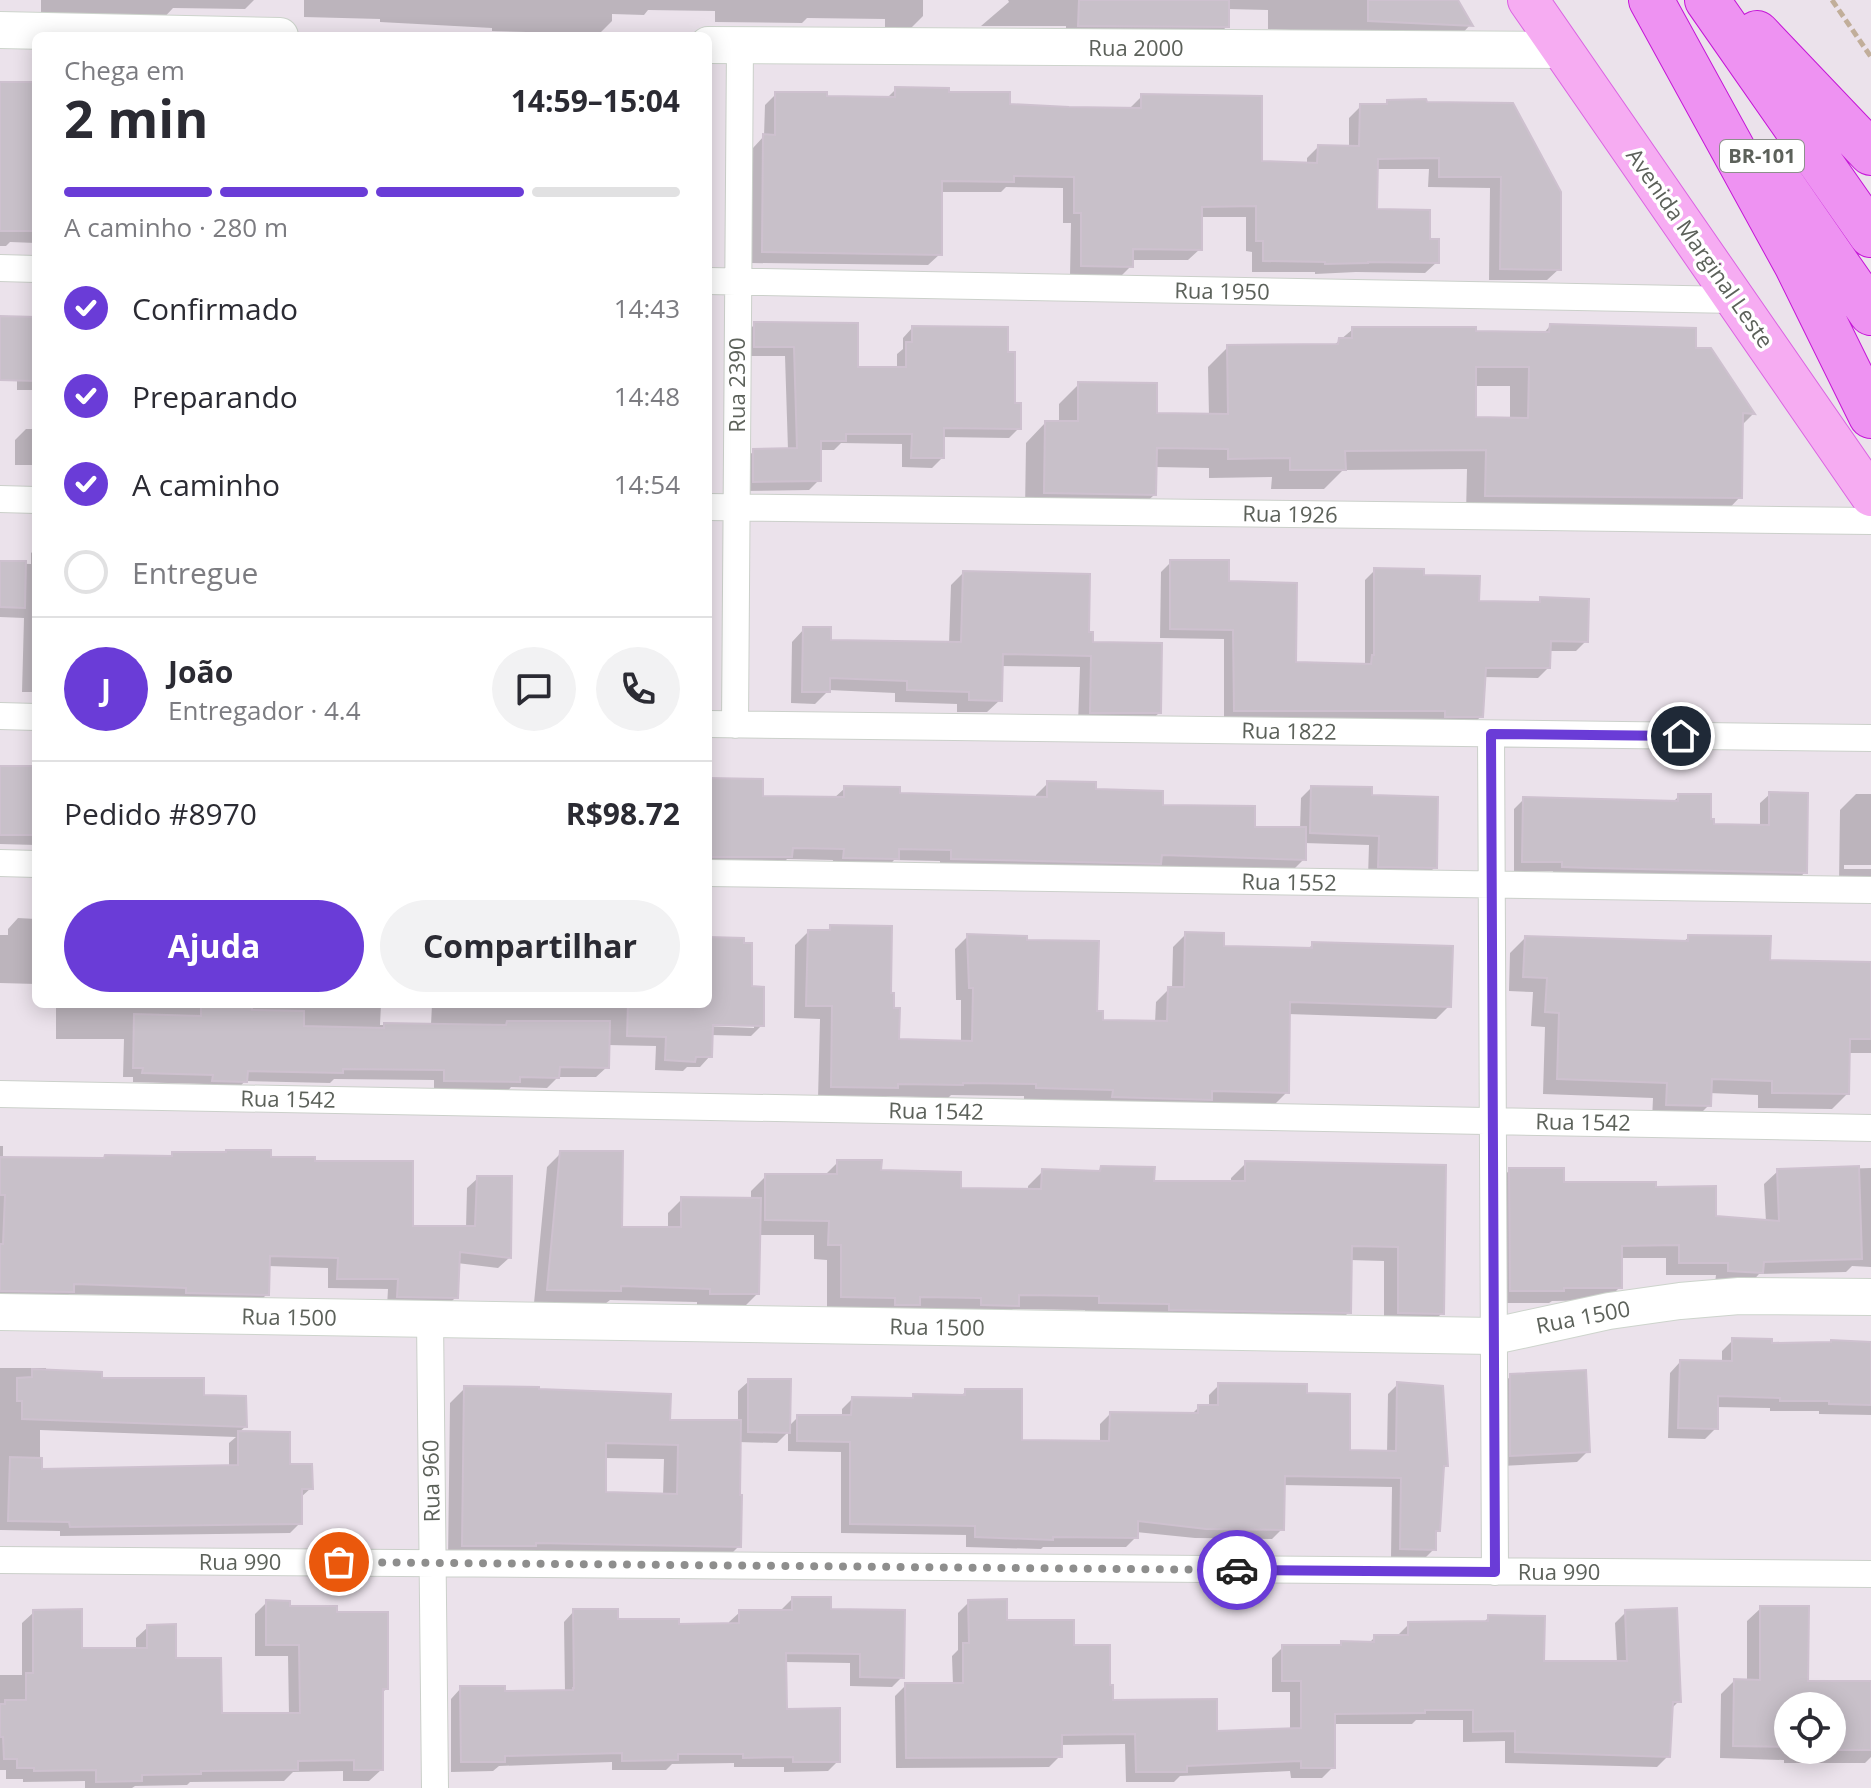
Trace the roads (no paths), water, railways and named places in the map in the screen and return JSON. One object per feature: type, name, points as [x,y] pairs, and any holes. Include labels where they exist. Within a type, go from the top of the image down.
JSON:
[{"type":"highway","name":"BR-101","points":[[1652,0],[1871,313]]},
{"type":"highway","points":[[1652,0],[1797,266],[1871,416]]},
{"type":"highway","name":"BR-101","points":[[1707,0],[1871,235]]},
{"type":"highway","points":[[1726,0],[1871,153]]},
{"type":"main road","name":"Avenida Marginal Leste","points":[[1528,0],[1871,496]]},
{"type":"street","points":[[0,30],[93,32]]},
{"type":"street","name":"Rua 2000","points":[[724,45],[1563,50]]},
{"type":"street","name":"Rua 2390","points":[[724,45],[738,281],[735,725]]},
{"type":"street","points":[[0,268],[32,269]]},
{"type":"street","name":"Rua 1950","points":[[712,281],[1736,300]]},
{"type":"street","points":[[0,499],[32,500]]},
{"type":"street","name":"Rua 1926","points":[[712,507],[1871,521]]},
{"type":"street","points":[[0,716],[32,717]]},
{"type":"street","name":"Rua 1822","points":[[712,724],[1871,738]]},
{"type":"street","points":[[1491,734],[1495,1572]]},
{"type":"street","points":[[0,863],[32,864]]},
{"type":"street","name":"Rua 1552","points":[[712,873],[1871,890]]},
{"type":"street","name":"Rua 1542","points":[[0,1094],[1871,1128]]},
{"type":"street","name":"Rua 1500","points":[[0,1312],[1494,1336],[1609,1311],[1680,1301],[1739,1296],[1871,1297]]},
{"type":"street","name":"Rua 960","points":[[430,1319],[435,1788]]},
{"type":"street","name":"Rua 990","points":[[0,1560],[1871,1574]]}]
